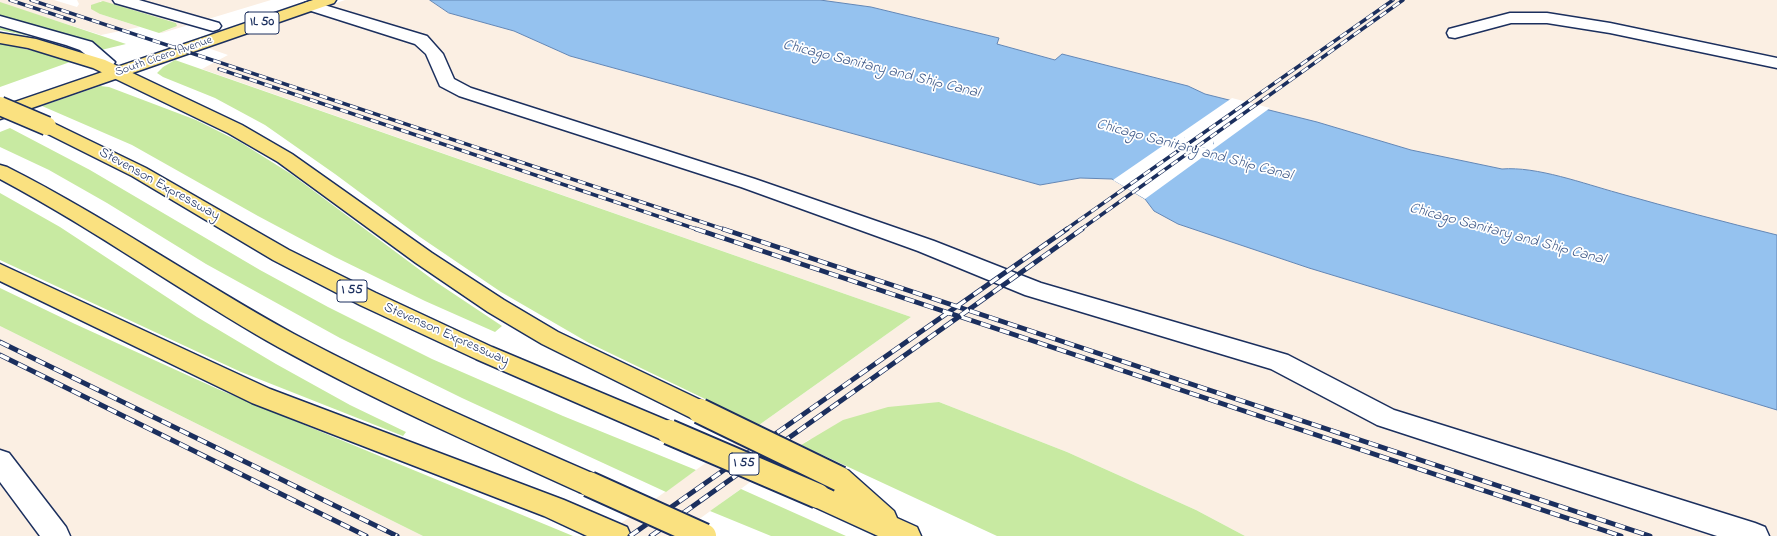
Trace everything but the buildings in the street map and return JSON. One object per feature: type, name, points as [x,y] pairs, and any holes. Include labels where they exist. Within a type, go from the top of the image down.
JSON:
[{"type":"main road","name":"South Cicero Avenue","points":[[0,113],[107,66],[213,26],[290,0]]},
{"type":"main road","name":"South Cicero Avenue","points":[[0,97],[319,3]]},
{"type":"main road","points":[[0,38],[30,43],[107,66],[235,129],[285,158],[424,258],[496,306],[550,338],[840,479],[902,534]]},
{"type":"main road","name":"Stevenson Expressway","points":[[0,106],[47,126],[138,172],[281,255],[368,300],[484,353],[818,496],[902,534]]},
{"type":"main road","points":[[0,170],[96,223],[221,302],[287,340],[404,400],[704,536]]},
{"type":"main road","points":[[0,272],[261,396],[554,508],[617,536]]},
{"type":"lane","points":[[121,0],[213,26]]},
{"type":"lane","points":[[319,3],[421,40],[430,46],[436,54],[446,82],[465,92],[748,183],[926,246],[1038,291],[1279,362],[1303,373],[1359,406],[1386,418],[1755,536]]},
{"type":"lane","points":[[1455,33],[1510,18],[1547,18],[1610,28],[1777,63]]},
{"type":"lane","points":[[0,21],[79,43],[86,46],[107,66]]},
{"type":"lane","points":[[0,461],[56,536]]},
{"type":"shaded area","points":[[0,0],[54,0],[77,7],[79,4],[77,0],[271,0],[162,33],[159,33],[173,28],[176,23],[100,1],[100,14],[140,27],[101,35],[0,3]]},
{"type":"shaded area","points":[[345,0],[430,0],[449,13],[514,31],[570,56],[1040,185],[1080,178],[1112,179],[1145,199],[1154,211],[1178,224],[1309,268],[1777,410],[1777,536],[1245,536],[1196,510],[1067,452],[939,402],[808,440],[676,536],[603,536],[911,317],[202,69],[228,55],[208,48]]},
{"type":"shaded area","points":[[820,0],[1777,0],[1777,235],[1557,177],[1516,168],[1502,169],[1411,150],[1317,122],[1205,94],[1188,86],[1063,54],[1056,60],[997,44],[999,38],[871,7]]},
{"type":"shaded area","points":[[0,326],[423,536],[0,536]]},
{"type":"green space","points":[[103,1],[176,23],[177,26],[159,33],[100,14],[91,9],[91,5]]},
{"type":"green space","points":[[0,2],[126,44],[93,52],[54,41],[0,30]]},
{"type":"green space","points":[[0,43],[54,56],[70,62],[0,87]]},
{"type":"green space","points":[[175,60],[911,317],[759,425],[589,343],[501,292],[420,237],[335,174],[265,125],[215,98],[163,77],[157,73],[163,67]]},
{"type":"green space","points":[[100,86],[109,87],[196,120],[240,142],[291,174],[436,282],[502,326],[495,332],[425,301],[335,257],[258,216],[132,145],[42,106]]},
{"type":"green space","points":[[10,128],[90,170],[260,270],[328,307],[432,359],[563,416],[696,470],[666,492],[462,398],[340,338],[206,264],[107,203],[49,170],[0,147],[0,132]]},
{"type":"green space","points":[[0,193],[60,227],[197,317],[276,364],[350,405],[406,432],[403,436],[241,372],[0,260]]},
{"type":"green space","points":[[0,288],[220,390],[573,536],[423,536],[0,326]]},
{"type":"green space","points":[[939,402],[1067,452],[1196,510],[1245,536],[997,536],[801,445],[843,420],[888,407]]},
{"type":"green space","points":[[741,489],[846,536],[771,536],[710,511]]},
{"type":"water","name":"Chicago Sanitary and Ship Canal","points":[[430,0],[820,0],[871,7],[999,38],[997,44],[1055,60],[1062,54],[1188,86],[1205,94],[1317,122],[1411,150],[1502,169],[1530,170],[1545,173],[1777,235],[1777,410],[1309,268],[1178,224],[1154,211],[1145,199],[1112,179],[1080,178],[1040,185],[570,56],[514,31],[449,13]],"holes":[[[1204,131],[1215,139],[1213,147],[1197,149],[1183,141],[1185,132]]]},
{"type":"pier","points":[[1232,98],[1270,108],[1145,199],[1113,180]],"holes":[[[1189,132],[1199,132],[1208,135],[1214,140],[1214,144],[1203,148],[1192,146],[1184,138]]]},
{"type":"railway","points":[[10,0],[74,21]]},
{"type":"railway","points":[[31,0],[726,230]]},
{"type":"railway","points":[[1065,230],[1393,0]]},
{"type":"railway","points":[[1080,230],[1403,0]]},
{"type":"railway","points":[[219,69],[698,230]]},
{"type":"railway","points":[[723,229],[957,306]]},
{"type":"railway","points":[[957,306],[1067,229]]},
{"type":"railway","points":[[968,310],[1082,229]]},
{"type":"railway","points":[[698,230],[948,313]]},
{"type":"railway","points":[[948,313],[957,306]]},
{"type":"railway","points":[[957,306],[968,310]]},
{"type":"railway","points":[[959,316],[968,310]]},
{"type":"railway","points":[[968,310],[1650,536]]},
{"type":"railway","points":[[630,536],[948,313]]},
{"type":"railway","points":[[948,313],[959,316]]},
{"type":"railway","points":[[651,536],[959,316]]},
{"type":"railway","points":[[959,316],[1621,536]]},
{"type":"railway","points":[[0,342],[397,536]]},
{"type":"railway","points":[[0,355],[366,536]]}]
